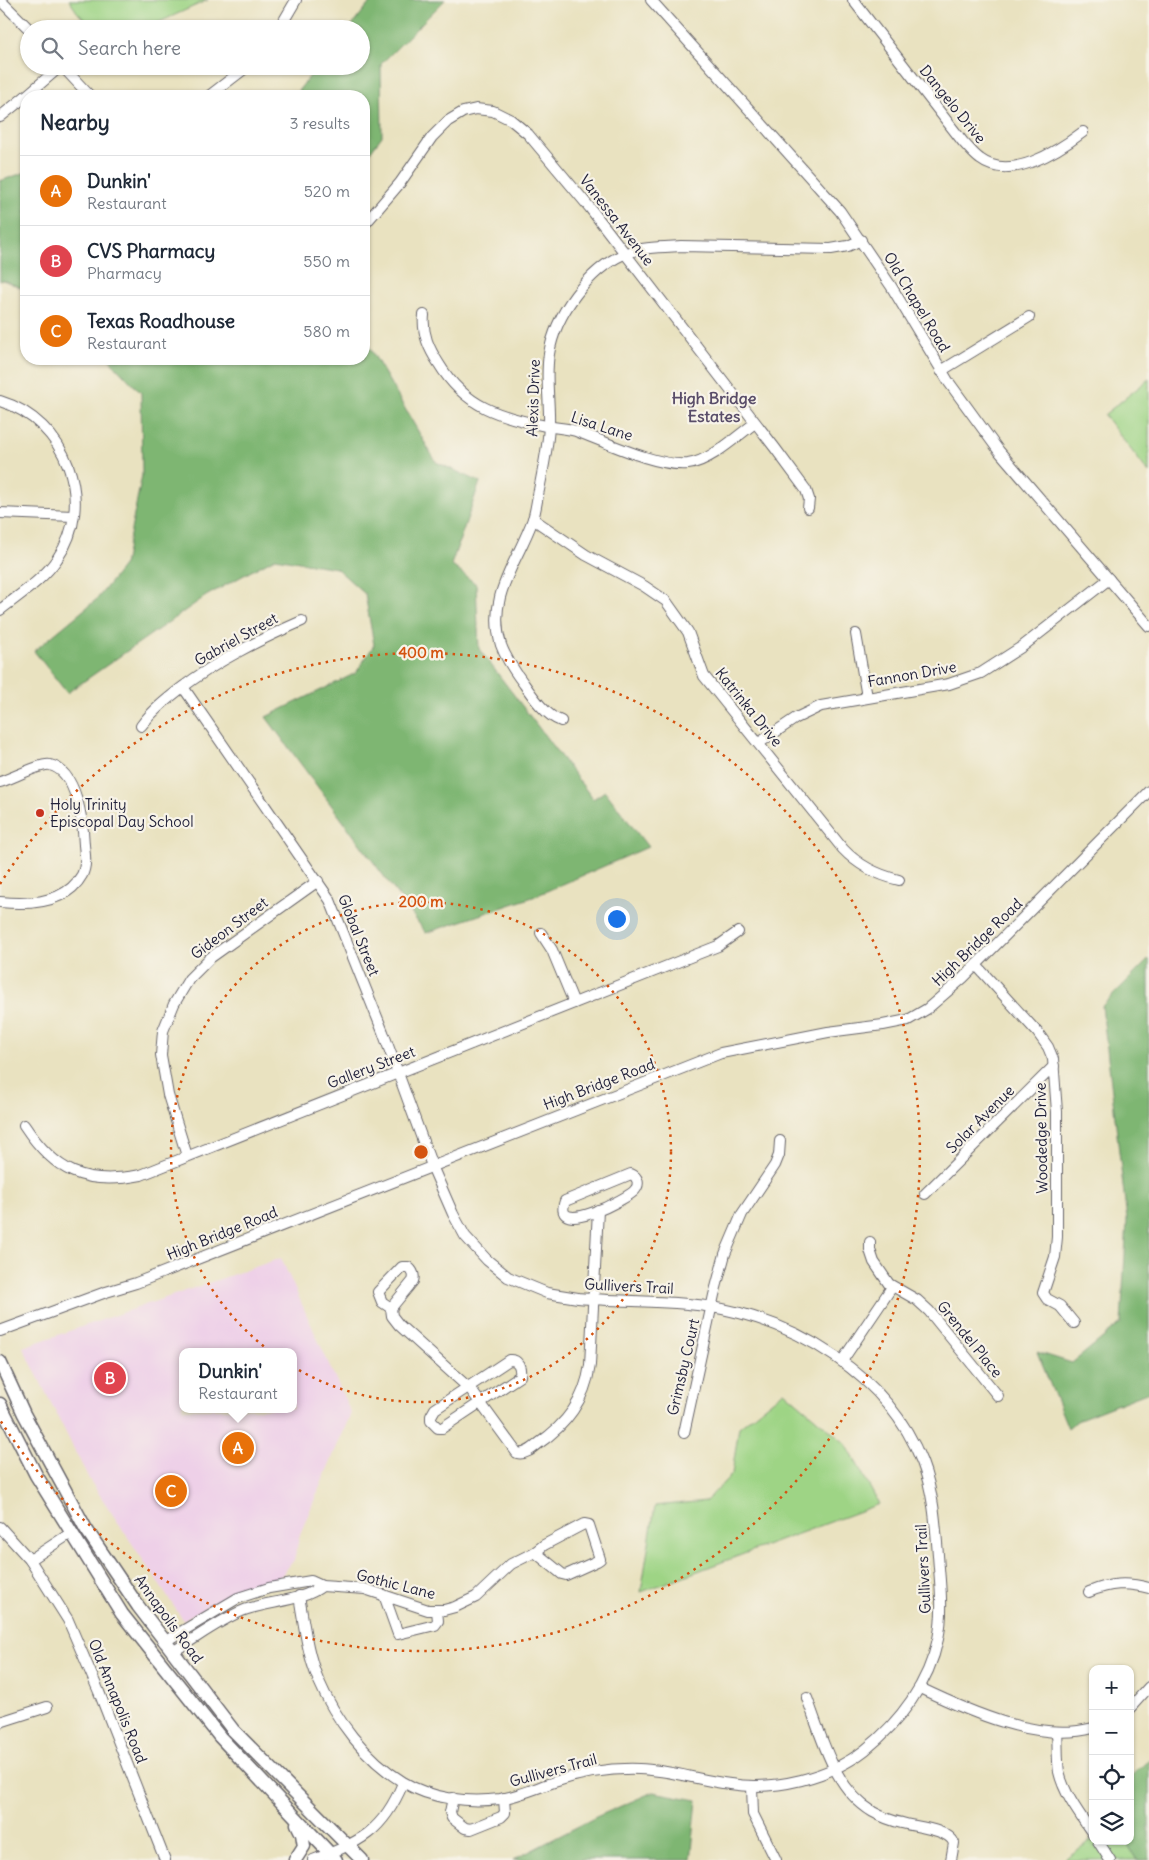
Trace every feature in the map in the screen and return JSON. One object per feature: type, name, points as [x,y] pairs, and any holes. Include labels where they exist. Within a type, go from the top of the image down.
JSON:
[{"type":"main road","name":"Annapolis Road","points":[[0,1362],[24,1414],[86,1529],[138,1606],[233,1730],[362,1860]]},
{"type":"main road","points":[[0,1404],[36,1475],[122,1614],[220,1737],[333,1857]]},
{"type":"main road","points":[[290,1811],[302,1834],[304,1846],[295,1860]]},
{"type":"street","points":[[0,0],[20,20]]},
{"type":"street","points":[[284,20],[296,0]]},
{"type":"street","name":"Old Chapel Road","points":[[651,0],[840,211],[909,315],[958,397],[999,451],[1149,626]]},
{"type":"street","name":"Dangelo Drive","points":[[853,0],[963,142],[984,162],[1004,167],[1022,164],[1041,158],[1072,141],[1083,132]]},
{"type":"street","points":[[33,90],[50,75]]},
{"type":"street","points":[[70,75],[84,90]]},
{"type":"street","points":[[217,90],[236,75]]},
{"type":"street","points":[[0,117],[20,101]]},
{"type":"street","name":"Vanessa Avenue","points":[[370,218],[400,183],[432,137],[448,121],[469,110],[488,109],[511,120],[528,134],[590,208],[803,485],[809,499],[808,508]]},
{"type":"street","name":"Alexis Drive","points":[[561,721],[547,712],[525,685],[505,654],[499,634],[499,604],[506,576],[533,519],[549,426],[548,361],[558,323],[568,306],[590,279],[604,267],[625,254],[680,246],[832,249],[848,246],[861,240]]},
{"type":"street","name":"Lisa Lane","points":[[424,315],[423,327],[427,342],[446,376],[460,391],[495,413],[574,430],[653,459],[685,464],[711,454],[755,423]]},
{"type":"street","points":[[941,371],[1029,317]]},
{"type":"street","points":[[0,401],[19,409],[39,423],[54,439],[64,455],[73,480],[73,516],[67,542],[57,560],[38,580],[0,610]]},
{"type":"street","points":[[0,513],[73,516]]},
{"type":"street","name":"Katrinka Drive","points":[[533,519],[586,555],[644,586],[666,601],[688,632],[704,676],[849,855],[870,870],[899,880]]},
{"type":"street","name":"Fannon Drive","points":[[759,742],[815,708],[867,697],[949,684],[981,673],[1023,646],[1109,579]]},
{"type":"street","name":"Gabriel Street","points":[[141,726],[156,709],[223,659],[302,621]]},
{"type":"street","points":[[856,634],[867,697]]},
{"type":"street","name":"Global Street","points":[[183,687],[334,908],[432,1166]]},
{"type":"street","points":[[0,782],[46,764],[58,768],[76,796],[82,817],[85,868],[77,881],[60,896],[38,903],[0,902]]},
{"type":"street","name":"High Bridge Road","points":[[0,1331],[106,1292],[136,1284],[721,1053],[828,1032],[908,1020],[944,996],[1149,791]]},
{"type":"street","name":"Gideon Street","points":[[186,1156],[168,1094],[161,1055],[163,1032],[174,1004],[189,979],[210,958],[318,882]]},
{"type":"street","name":"Gallery Street","points":[[24,1125],[41,1149],[53,1160],[89,1177],[116,1179],[141,1175],[718,946],[738,932]]},
{"type":"street","points":[[541,933],[552,950],[574,1003]]},
{"type":"street","name":"Woodedge Drive","points":[[976,965],[1042,1037],[1052,1054],[1057,1112],[1057,1237],[1055,1257],[1043,1293],[1047,1300],[1060,1306],[1074,1323]]},
{"type":"street","name":"Solar Avenue","points":[[925,1194],[1054,1066]]},
{"type":"street","name":"Grimsby Court","points":[[684,1433],[712,1307],[733,1232],[752,1198],[775,1164],[779,1155],[780,1141]]},
{"type":"street","name":"Gullivers Trail","points":[[299,1596],[312,1663],[329,1701],[345,1727],[361,1746],[404,1783],[434,1795],[478,1801],[504,1798],[591,1773],[627,1769],[666,1770],[729,1784],[752,1786],[797,1780],[834,1768],[853,1758],[894,1723],[920,1688],[935,1650],[941,1614],[938,1551],[932,1496],[922,1462],[904,1426],[874,1389],[842,1361],[809,1341],[750,1316],[712,1307],[594,1300],[562,1296],[536,1290],[508,1276],[495,1267],[465,1236],[432,1166]]},
{"type":"street","points":[[631,1174],[634,1176],[637,1180],[636,1190],[598,1210],[575,1218],[567,1216],[562,1207],[565,1201],[631,1174]]},
{"type":"street","points":[[391,1308],[392,1316],[399,1325],[482,1402],[517,1453],[521,1454],[537,1445],[564,1423],[581,1399],[588,1378],[598,1210]]},
{"type":"street","name":"Grendel Place","points":[[870,1242],[870,1250],[874,1262],[892,1287],[910,1296],[930,1311],[998,1396]]},
{"type":"street","points":[[842,1361],[892,1287]]},
{"type":"street","points":[[509,1360],[514,1360],[520,1367],[520,1376],[442,1428],[438,1428],[431,1421],[431,1416],[435,1409],[468,1387],[509,1360]]},
{"type":"street","name":"Gothic Lane","points":[[168,1647],[230,1602],[261,1590],[311,1581],[322,1586],[365,1589],[428,1610],[455,1607],[476,1597],[507,1568],[544,1545],[584,1524],[589,1525],[600,1559],[566,1575],[562,1574],[535,1552]]},
{"type":"street","name":"Old Annapolis Road","points":[[0,1527],[30,1560],[68,1620],[99,1692],[165,1860]]},
{"type":"street","points":[[30,1560],[71,1533]]},
{"type":"street","points":[[1089,1592],[1106,1585],[1120,1583],[1149,1588]]},
{"type":"street","name":"Gothic Lane","points":[[168,1647],[243,1610],[268,1602],[311,1593],[322,1586]]},
{"type":"street","points":[[384,1595],[398,1634],[435,1625],[438,1621],[438,1610]]},
{"type":"street","points":[[1134,1704],[1149,1687]]},
{"type":"street","points":[[920,1688],[986,1716],[1013,1724],[1057,1732],[1072,1732],[1089,1729]]},
{"type":"street","points":[[807,1698],[834,1768],[858,1800],[874,1813],[901,1823],[937,1831],[952,1839],[954,1848],[951,1860]]},
{"type":"street","points":[[0,1722],[47,1707]]},
{"type":"street","points":[[1057,1732],[1058,1762],[1062,1782],[1089,1827]]},
{"type":"street","points":[[313,1860],[333,1857],[366,1836],[380,1824],[404,1783]]},
{"type":"street","points":[[752,1786],[751,1801],[753,1814],[776,1860]]},
{"type":"street","points":[[452,1798],[450,1812],[452,1818],[461,1826],[471,1829],[501,1817],[504,1813],[504,1798]]},
{"type":"street","points":[[1101,1845],[1110,1860]]},
{"type":"shaded area","points":[[281,1258],[351,1413],[300,1534],[294,1560],[277,1581],[235,1591],[183,1620],[89,1479],[23,1347]]},
{"type":"green space","points":[[69,0],[208,0],[164,20],[85,20]]},
{"type":"green space","points":[[372,0],[445,0],[381,64],[382,136],[370,152],[370,90],[299,90],[311,75],[370,75],[370,20],[356,20]]},
{"type":"green space","points":[[20,174],[20,287],[3,280],[0,281],[0,181]]},
{"type":"green space","points":[[370,348],[436,462],[480,482],[451,565],[476,584],[479,649],[593,799],[605,791],[648,847],[533,897],[426,933],[266,717],[356,673],[374,645],[365,594],[336,568],[275,558],[206,596],[67,693],[34,651],[97,599],[124,565],[142,475],[141,393],[115,365],[370,365]]},
{"type":"green space","points":[[1149,379],[1149,473],[1104,415]]},
{"type":"green space","points":[[1149,959],[1149,1392],[1077,1420],[1068,1428],[1037,1352],[1072,1363],[1121,1323],[1127,1220],[1102,1006]]},
{"type":"green space","points":[[784,1391],[846,1444],[879,1504],[641,1592],[655,1506],[706,1501],[732,1474],[739,1427]]},
{"type":"green space","points":[[1149,1760],[1149,1860],[1137,1860],[1128,1845],[1134,1845],[1134,1773]]},
{"type":"green space","points":[[653,1792],[697,1800],[691,1860],[513,1860],[596,1817]]},
{"type":"green space","points":[[1089,1842],[1089,1845],[1128,1845],[1137,1860],[1063,1860]]},
{"type":"place","name":"Holy Trinity Episcopal Day School","points":[[40,813]]},
{"type":"place","name":"CVS Pharmacy","points":[[110,1378]]},
{"type":"place","name":"Dunkin'","points":[[238,1448]]},
{"type":"place","name":"Texas Roadhouse","points":[[171,1491]]},
{"type":"district","name":"High Bridge Estates","points":[[714,407]]}]
